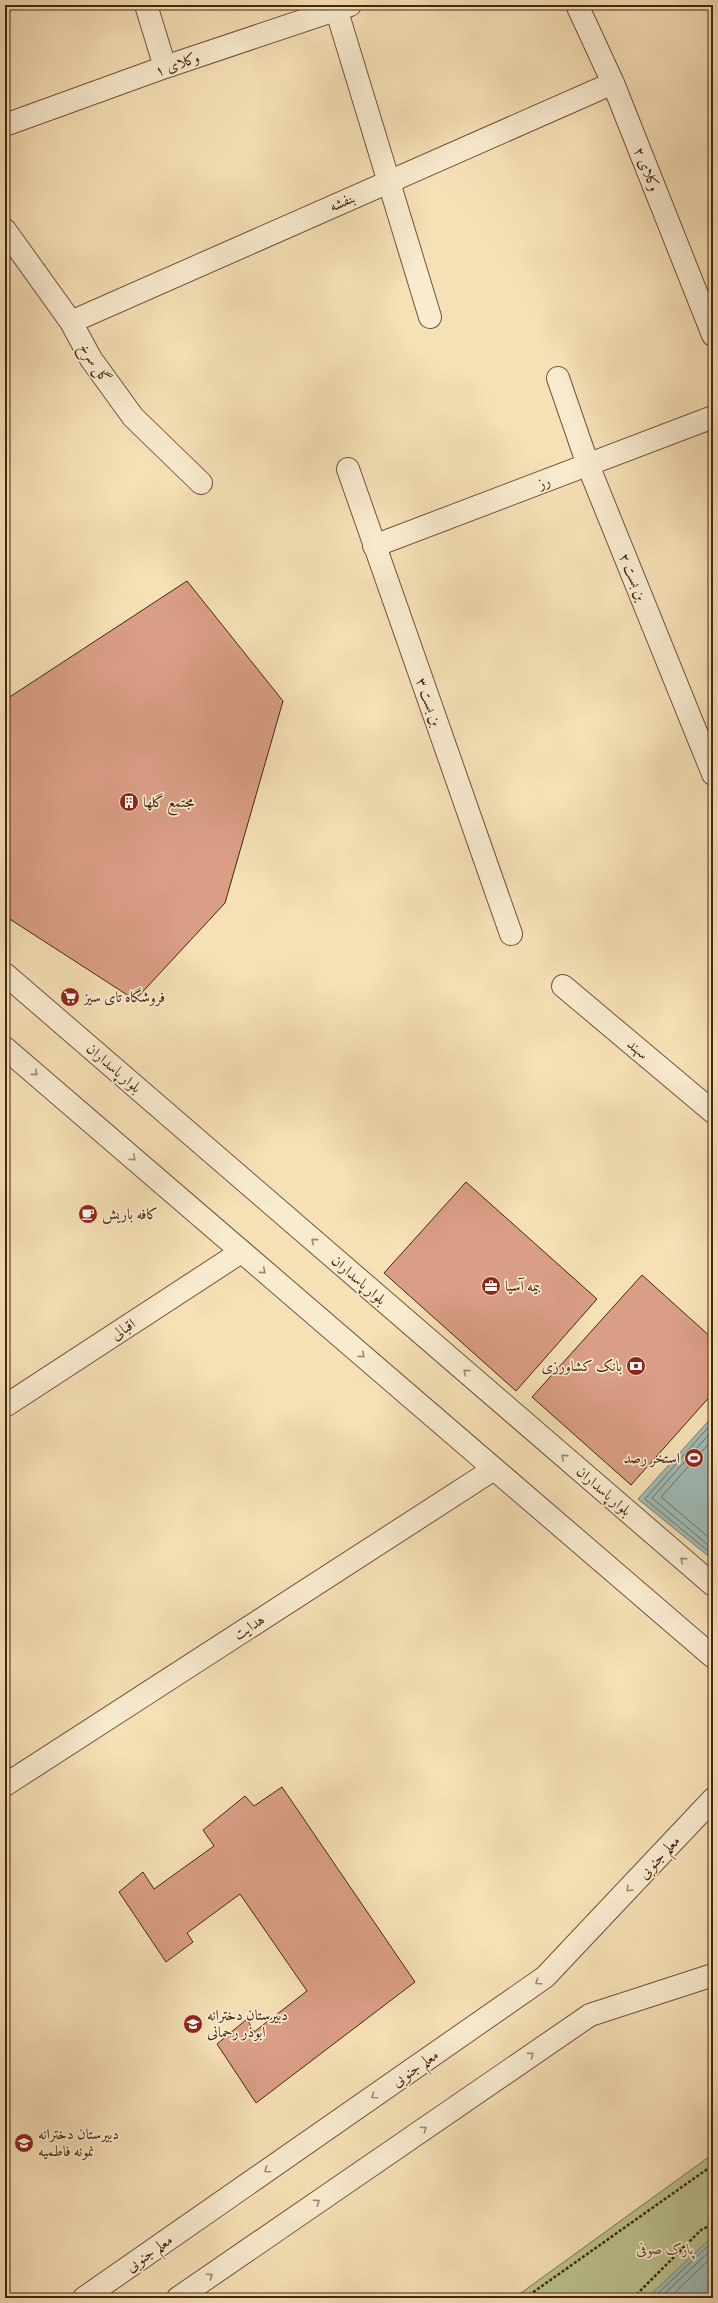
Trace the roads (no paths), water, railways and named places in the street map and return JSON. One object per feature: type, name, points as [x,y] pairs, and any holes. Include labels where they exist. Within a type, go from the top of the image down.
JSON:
[{"type":"street","points":[[146,5],[165,67]]},
{"type":"street","name":"وکلای ۲","points":[[577,5],[613,83],[713,335]]},
{"type":"street","points":[[341,7],[430,317]]},
{"type":"street","name":"وکلای ۱","points":[[5,125],[165,67],[341,7]]},
{"type":"street","name":"بنفشه","points":[[71,322],[390,180],[613,83]]},
{"type":"street","name":"گل سرخ","points":[[5,230],[71,322],[91,359],[133,417],[201,483]]},
{"type":"street","name":"بن بست ۲","points":[[558,378],[588,465],[713,774]]},
{"type":"street","name":"رز","points":[[374,546],[713,417]]},
{"type":"street","name":"بن بست ۳","points":[[348,469],[511,934]]},
{"type":"street","name":"بلوار پاسداران","points":[[5,974],[713,1585]]},
{"type":"street","name":"سهند","points":[[563,986],[713,1112]]},
{"type":"street","points":[[5,1048],[713,1657]]},
{"type":"street","name":"اقبالی","points":[[5,1406],[242,1252]]},
{"type":"street","name":"هدایت","points":[[5,1785],[494,1469]]},
{"type":"street","name":"معلم جنوبی","points":[[84,2298],[545,1977],[713,1799]]},
{"type":"street","points":[[178,2298],[590,2015],[713,1975]]},
{"type":"water","name":"استخر رصد","points":[[713,1416],[713,1560],[638,1499]]},
{"type":"water","points":[[713,2236],[713,2298],[647,2298]]},
{"type":"place","name":"مجتمع گلها","points":[[129,802]]},
{"type":"place","name":"فروشگاه تای سیز","points":[[70,997]]},
{"type":"place","name":"کافه باریش","points":[[88,1214]]},
{"type":"place","name":"بیمه آسیا","points":[[491,1286]]},
{"type":"place","name":"بانک کشاورزی","points":[[636,1366]]},
{"type":"place","name":"استخر رصد","points":[[694,1458]]},
{"type":"place","name":"دبیرستان دخترانه ابوذر رحمانی","points":[[193,2024]]},
{"type":"place","name":"دبیرستان دخترانه نمونه فاطمیه","points":[[24,2143]]},
{"type":"park label","name":"پارک صوفی","points":[[665,2249]]}]
